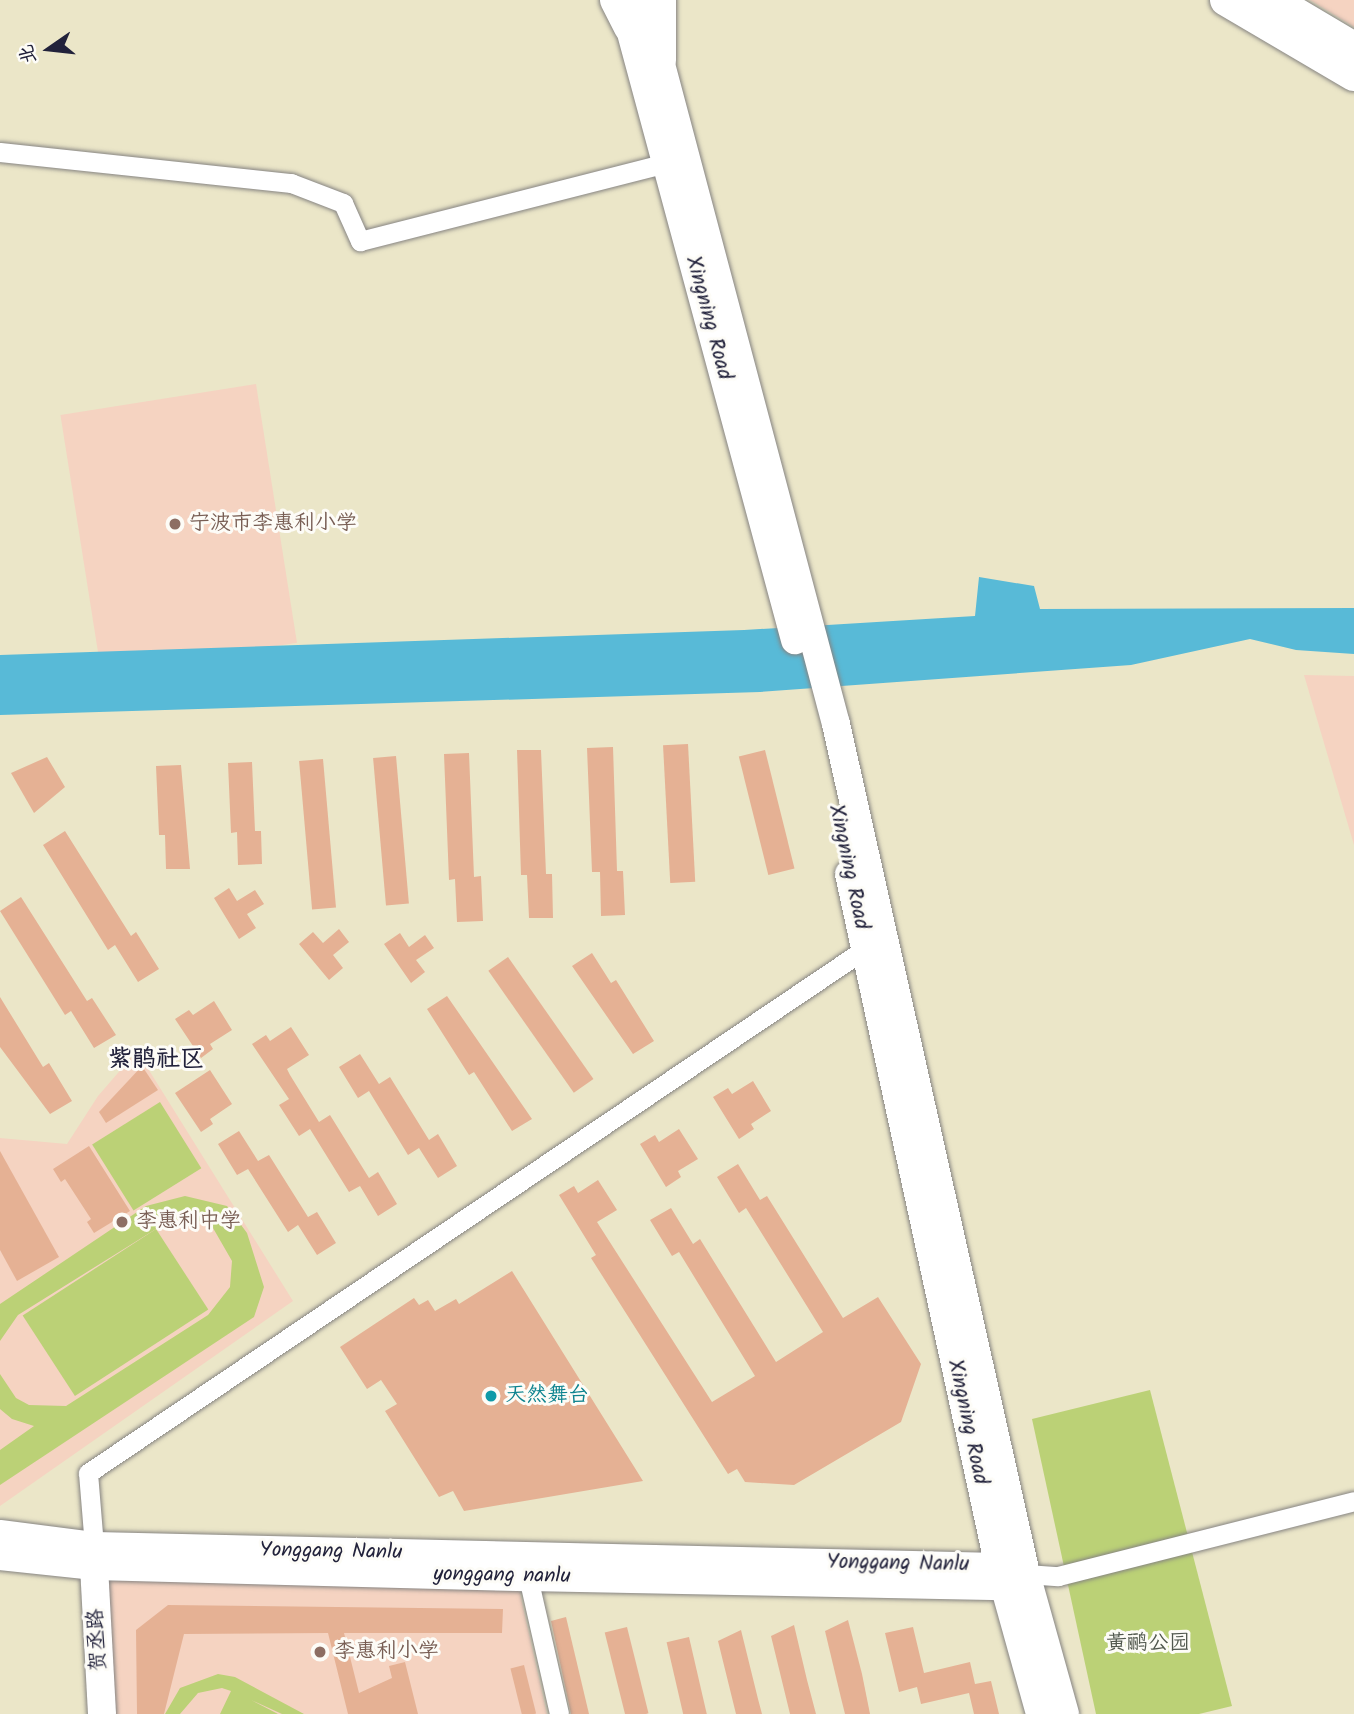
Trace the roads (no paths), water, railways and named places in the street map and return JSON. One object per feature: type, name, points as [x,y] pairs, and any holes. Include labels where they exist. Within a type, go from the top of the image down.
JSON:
[{"type":"main road","name":"Xingning Road","points":[[660,0],[660,60],[827,725],[1040,1714]]},
{"type":"main road","points":[[1226,0],[1354,75]]},
{"type":"main road","points":[[1273,0],[1354,48]]},
{"type":"main road","name":"Xingning Road","points":[[628,7],[660,60]]},
{"type":"main road","name":"Xingning Road","points":[[628,7],[667,163],[781,547]]},
{"type":"main road","name":"Xingning Road","points":[[827,725],[865,949],[1010,1576],[1065,1714]]},
{"type":"main road","name":"Yonggang Nanlu","points":[[0,1534],[95,1556],[1010,1576]]},
{"type":"main road","name":"yonggang nanlu","points":[[0,1556],[95,1556],[528,1577],[1010,1576]]},
{"type":"main road","name":"贺丞路","points":[[95,1556],[102,1714]]},
{"type":"street","points":[[0,152],[291,183],[343,203],[360,241],[667,163]]},
{"type":"street","points":[[95,1556],[88,1473],[865,949]]},
{"type":"street","points":[[1010,1576],[1058,1576],[1354,1501]]},
{"type":"street","points":[[528,1577],[559,1714]]},
{"type":"water","points":[[979,577],[1034,586],[1040,609],[1354,608],[1354,654],[1296,650],[1250,639],[1131,665],[760,692],[0,715],[0,655],[744,630],[975,616]]},
{"type":"place","name":"宁波市李惠利小学","points":[[175,524]]},
{"type":"place","name":"李惠利中学","points":[[122,1222]]},
{"type":"place","name":"天然舞台","points":[[491,1396]]},
{"type":"place","name":"李惠利小学","points":[[320,1652]]},
{"type":"district","name":"紫鹃社区","points":[[156,1060]]},
{"type":"park label","name":"黄鹂公园","points":[[1148,1644]]}]
